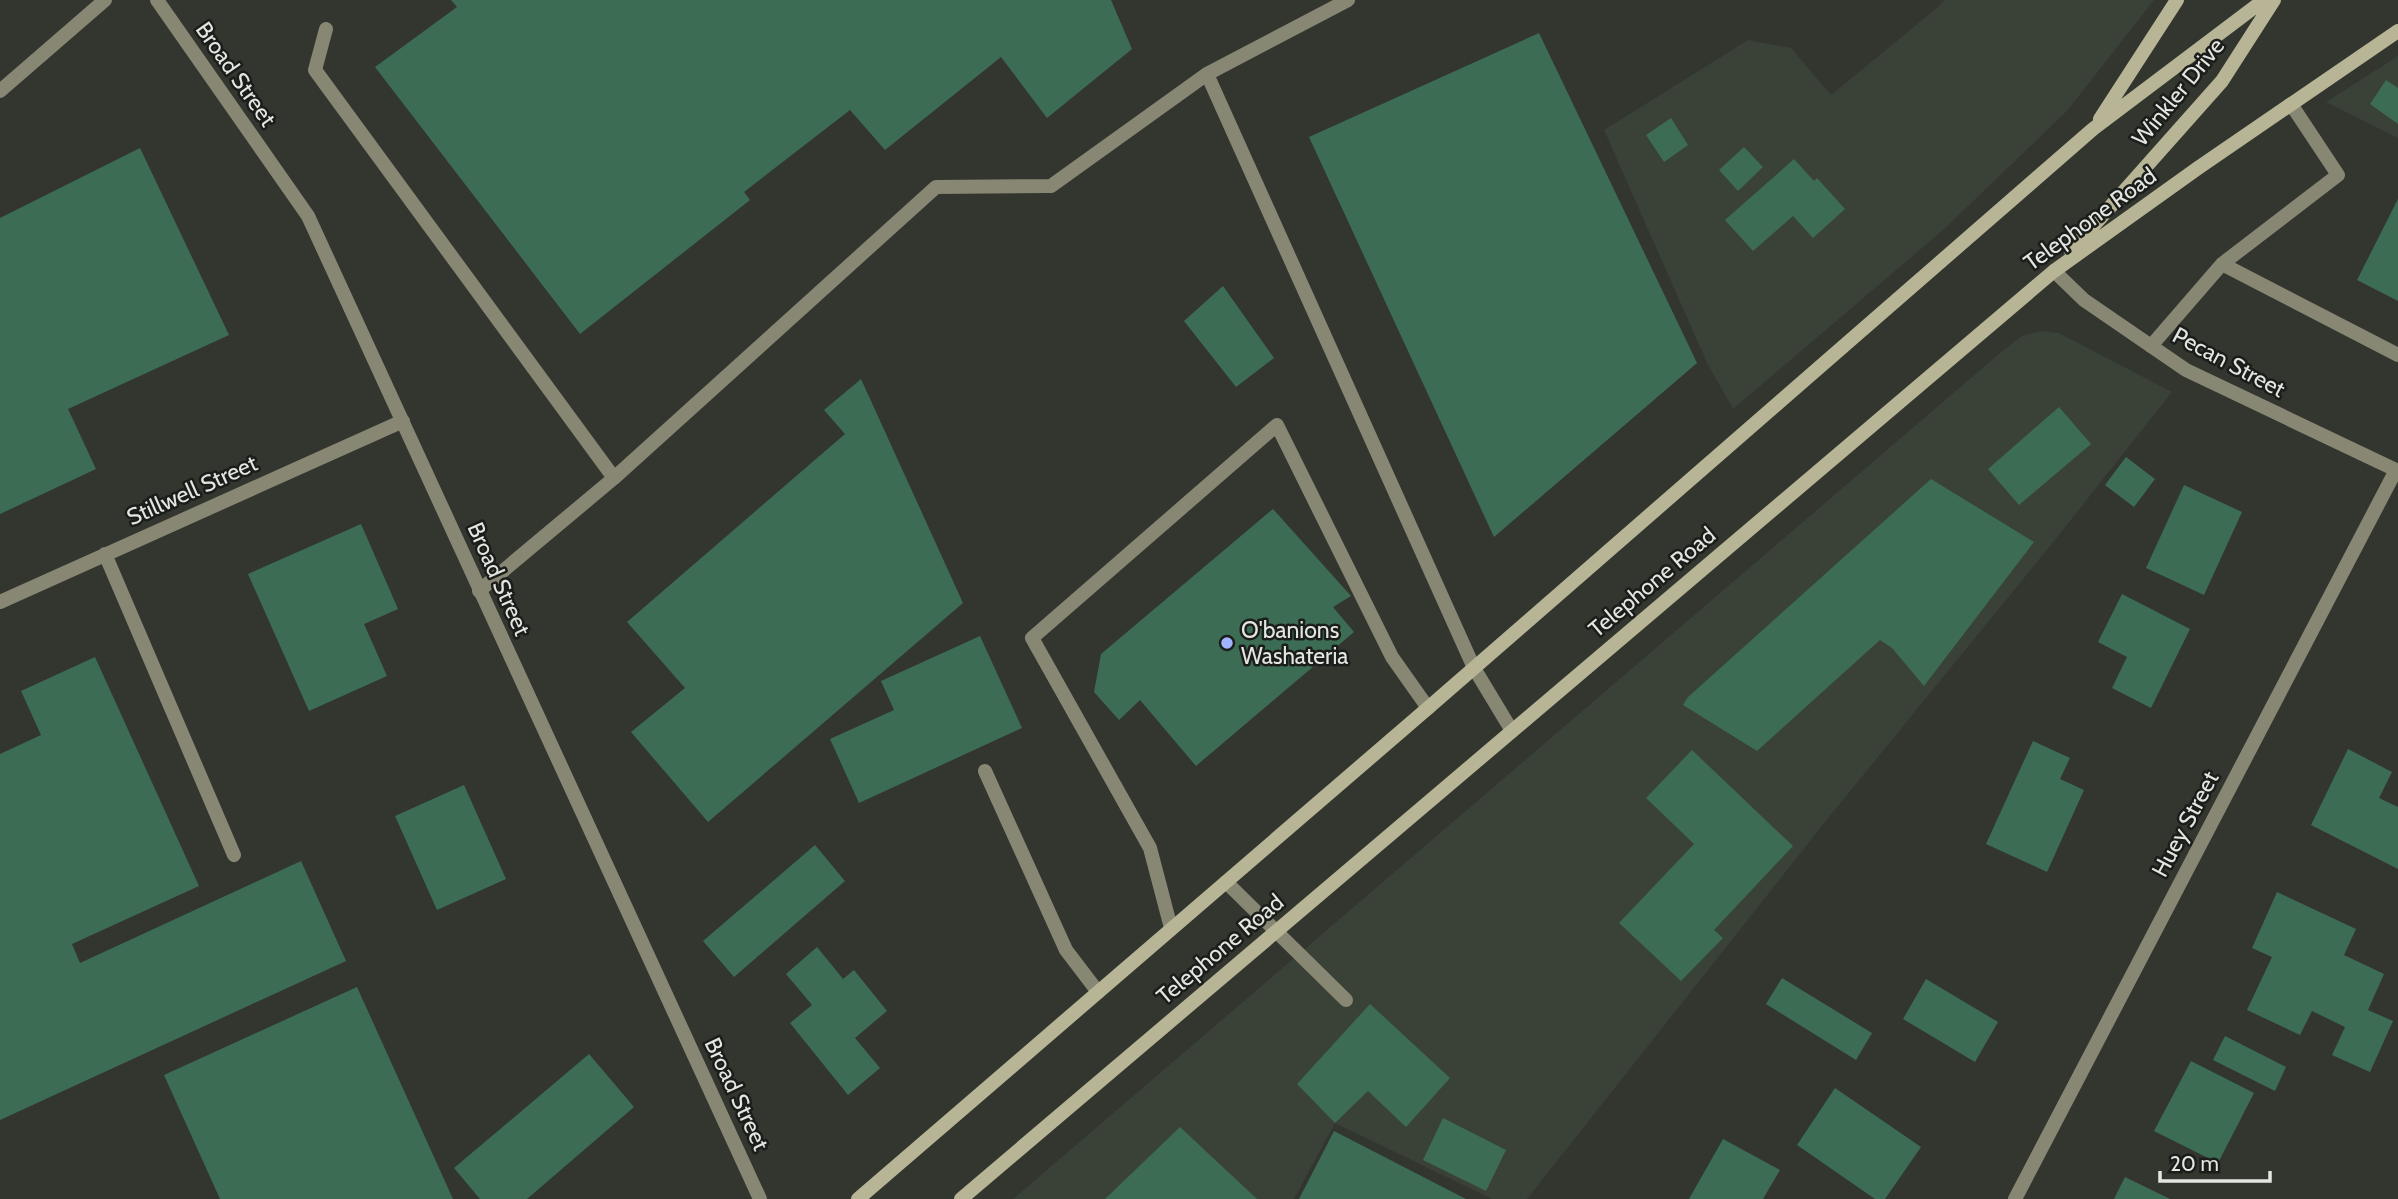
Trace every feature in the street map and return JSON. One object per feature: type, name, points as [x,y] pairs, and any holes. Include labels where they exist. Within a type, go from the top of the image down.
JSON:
[{"type":"main road","name":"Winkler Drive","points":[[2093,129],[2177,0]]},
{"type":"main road","name":"Telephone Road","points":[[858,1199],[1428,708],[2093,129],[2264,0]]},
{"type":"main road","name":"Winkler Drive","points":[[2054,271],[2222,81],[2274,0]]},
{"type":"main road","name":"Telephone Road","points":[[961,1199],[2054,271],[2398,31]]},
{"type":"street","points":[[0,91],[105,0]]},
{"type":"street","name":"Broad Street","points":[[157,0],[308,216],[760,1199]]},
{"type":"street","points":[[479,591],[614,478],[936,187],[1051,186],[1207,74],[1348,0]]},
{"type":"street","points":[[326,29],[315,70],[614,478]]},
{"type":"street","points":[[1207,74],[1474,668],[1512,731]]},
{"type":"street","points":[[2151,346],[2222,264],[2338,175],[2291,104]]},
{"type":"street","points":[[2222,264],[2398,355]]},
{"type":"street","name":"Pecan Street","points":[[2054,271],[2084,300],[2186,370],[2397,470]]},
{"type":"street","name":"Stillwell Street","points":[[0,602],[403,421]]},
{"type":"street","points":[[1171,928],[1150,848],[1032,638],[1277,425],[1392,657],[1428,708]]},
{"type":"street","name":"Huey Street","points":[[2015,1199],[2397,470]]},
{"type":"street","points":[[105,554],[234,855]]},
{"type":"street","points":[[985,771],[1066,950],[1098,992]]},
{"type":"street","points":[[1226,881],[1346,1000]]},
{"type":"shaded area","points":[[1944,0],[2154,0],[2067,111],[1942,231],[1733,409],[1708,365],[1604,130],[1748,40],[1791,48],[1831,95]]},
{"type":"shaded area","points":[[2398,56],[2398,138],[2326,102]]},
{"type":"shaded area","points":[[2041,331],[2059,333],[2172,392],[1829,817],[1527,1199],[1492,1199],[1335,1123],[1294,1199],[1013,1199],[2000,353],[2022,336]]},
{"type":"building","points":[[451,0],[1111,0],[1132,49],[1047,118],[1001,57],[885,150],[850,110],[744,192],[750,200],[580,334],[375,67],[457,7]]},
{"type":"building","points":[[1539,33],[1697,363],[1494,537],[1309,137]]},
{"type":"building","points":[[2386,80],[2398,88],[2398,124],[2370,104]]},
{"type":"building","points":[[1671,118],[1688,145],[1664,162],[1646,135]]},
{"type":"building","points":[[1744,147],[1763,167],[1738,191],[1719,170]]},
{"type":"building","points":[[140,148],[229,335],[68,409],[96,469],[0,514],[0,218]]},
{"type":"building","points":[[1794,159],[1814,181],[1817,178],[1845,209],[1813,238],[1793,216],[1753,251],[1725,220]]},
{"type":"building","points":[[2398,199],[2398,301],[2357,280]]},
{"type":"building","points":[[1223,286],[1274,358],[1236,387],[1184,321]]},
{"type":"building","points":[[861,379],[963,603],[708,822],[631,732],[685,688],[627,622],[845,434],[824,410]]},
{"type":"building","points":[[2059,407],[2091,444],[2019,505],[1988,469]]},
{"type":"building","points":[[2126,457],[2155,479],[2134,507],[2105,485]]},
{"type":"building","points":[[1931,479],[2034,542],[1924,686],[1892,648],[1880,640],[1757,751],[1683,705],[1688,697]]},
{"type":"building","points":[[2184,485],[2242,512],[2204,595],[2146,568]]},
{"type":"building","name":"O'banions Washateria","points":[[1273,509],[1351,596],[1333,607],[1354,632],[1196,766],[1140,700],[1119,720],[1094,692],[1101,654]]},
{"type":"building","points":[[361,524],[398,609],[364,624],[387,676],[309,711],[248,574]]},
{"type":"building","points":[[2122,594],[2190,629],[2151,708],[2112,688],[2127,657],[2098,642]]},
{"type":"building","points":[[980,636],[1022,728],[859,803],[830,739],[894,710],[881,681]]},
{"type":"building","points":[[95,657],[199,886],[72,944],[80,963],[301,861],[346,961],[0,1120],[0,754],[41,735],[21,691]]},
{"type":"building","points":[[2033,741],[2070,758],[2060,779],[2084,790],[2047,872],[1986,844]]},
{"type":"building","points":[[2348,749],[2392,772],[2379,798],[2398,807],[2398,869],[2311,825]]},
{"type":"building","points":[[1692,750],[1793,846],[1714,930],[1723,938],[1681,981],[1619,923],[1694,844],[1646,798]]},
{"type":"building","points":[[464,785],[506,879],[437,910],[395,816]]},
{"type":"building","points":[[815,845],[845,881],[734,977],[703,941]]},
{"type":"building","points":[[2277,892],[2356,929],[2344,955],[2384,974],[2368,1010],[2393,1021],[2370,1072],[2332,1055],[2345,1027],[2312,1011],[2300,1035],[2247,1010],[2272,957],[2252,948]]},
{"type":"building","points":[[817,947],[843,979],[854,970],[887,1011],[855,1038],[880,1068],[848,1095],[790,1023],[812,1005],[786,974]]},
{"type":"building","points":[[1782,978],[1872,1033],[1856,1060],[1766,1004]]},
{"type":"building","points":[[1926,979],[1998,1022],[1975,1062],[1903,1019]]},
{"type":"building","points":[[357,987],[453,1199],[220,1199],[164,1075]]},
{"type":"building","points":[[1370,1004],[1450,1078],[1406,1127],[1368,1091],[1335,1123],[1297,1084]]},
{"type":"building","points":[[2225,1036],[2286,1067],[2275,1091],[2213,1060]]},
{"type":"building","points":[[589,1054],[634,1107],[527,1199],[480,1199],[454,1168]]},
{"type":"building","points":[[2191,1061],[2254,1093],[2218,1163],[2154,1131]]},
{"type":"building","points":[[1835,1088],[1921,1147],[1885,1199],[1875,1199],[1797,1145]]},
{"type":"building","points":[[1443,1118],[1506,1150],[1486,1191],[1423,1160]]},
{"type":"building","points":[[1180,1127],[1257,1199],[1105,1199]]},
{"type":"building","points":[[1334,1131],[1466,1199],[1299,1199]]},
{"type":"building","points":[[1723,1139],[1780,1170],[1763,1199],[1689,1199]]},
{"type":"building","points":[[2125,1177],[2170,1199],[2114,1199]]},
{"type":"place","name":"O'banions Washateria","points":[[1227,643]]}]
